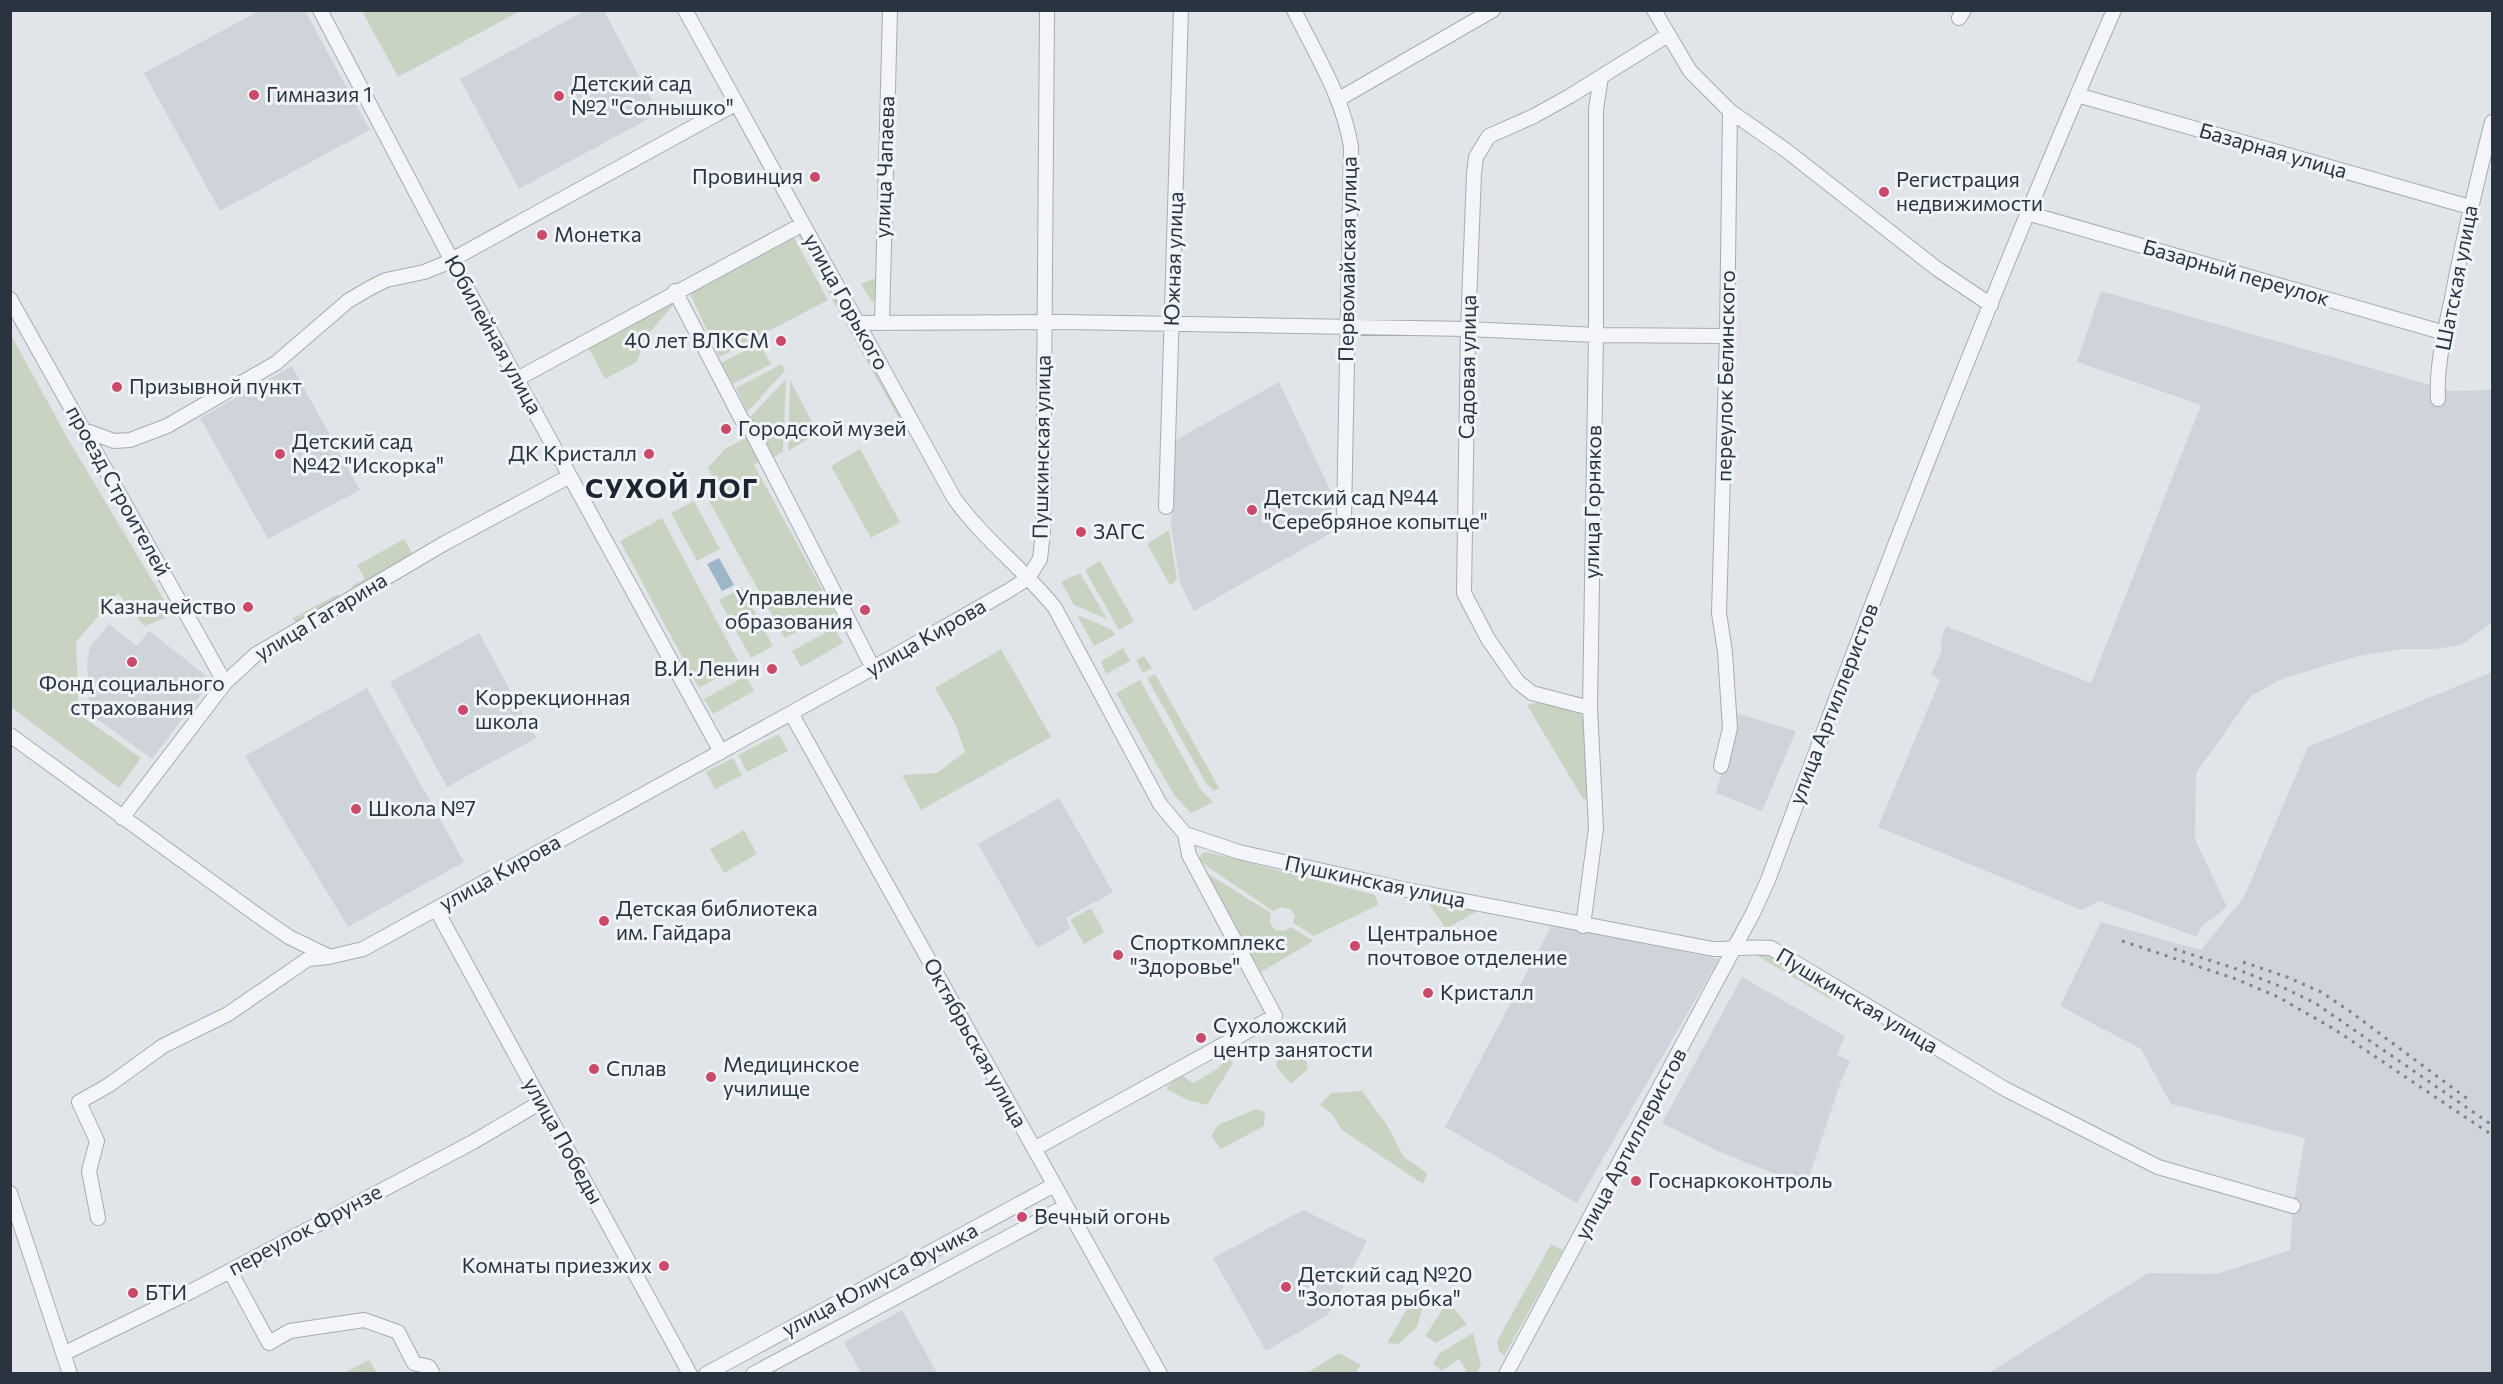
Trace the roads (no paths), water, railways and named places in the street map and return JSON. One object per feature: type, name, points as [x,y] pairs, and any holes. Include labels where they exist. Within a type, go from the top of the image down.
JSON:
[{"type":"street","name":"Юбилейная улица","points":[[320,10],[451,260],[721,752]]},
{"type":"street","name":"улица Горького","points":[[684,10],[954,498],[971,522],[1028,578]]},
{"type":"street","name":"улица Чапаева","points":[[882,323],[890,10]]},
{"type":"street","name":"Пушкинская улица","points":[[1028,578],[1040,559],[1043,532],[1047,10]]},
{"type":"street","name":"Южная улица","points":[[1166,507],[1181,10]]},
{"type":"street","name":"Первомайская улица","points":[[1294,10],[1347,120],[1351,147],[1344,520]]},
{"type":"street","points":[[1338,99],[1493,10]]},
{"type":"street","points":[[1654,10],[1690,71],[1730,111],[1787,152],[1936,268],[1991,305]]},
{"type":"street","name":"улица Артиллеристов","points":[[1506,1374],[1735,949],[1768,880],[1916,488],[2027,213],[2114,10]]},
{"type":"street","points":[[1601,77],[1668,35]]},
{"type":"street","name":"Садовая улица","points":[[1590,708],[1532,693],[1518,682],[1484,632],[1464,593],[1468,329],[1476,157],[1489,136],[1534,116],[1601,77]]},
{"type":"street","name":"улица Горняков","points":[[1583,926],[1596,828],[1590,708],[1596,335],[1596,109],[1601,77]]},
{"type":"street","name":"Базарная улица","points":[[2077,95],[2470,207]]},
{"type":"street","points":[[84,430],[114,441],[130,440],[167,426],[276,363],[348,302],[370,288],[386,280],[424,272],[451,260],[735,104]]},
{"type":"street","name":"переулок Белинского","points":[[1721,766],[1730,728],[1725,652],[1719,613],[1727,336],[1730,111]]},
{"type":"street","name":"Шатская улица","points":[[2438,399],[2437,382],[2445,333],[2470,207],[2493,122]]},
{"type":"street","name":"Базарный переулок","points":[[2027,213],[2445,333]]},
{"type":"street","points":[[517,379],[675,291],[802,224]]},
{"type":"street","points":[[675,291],[742,420],[760,448],[873,668]]},
{"type":"street","name":"проезд Строителей","points":[[10,299],[225,683]]},
{"type":"street","points":[[857,323],[1043,321],[1468,329],[1596,335],[1727,336]]},
{"type":"street","name":"улица Гагарина","points":[[122,818],[225,683],[239,668],[272,643],[445,543],[570,476]]},
{"type":"street","points":[[1028,578],[1055,608],[1160,804],[1185,834],[1189,855],[1275,1016],[1034,1149]]},
{"type":"street","name":"улица Кирова","points":[[98,1218],[88,1171],[97,1140],[79,1102],[109,1085],[163,1046],[228,1014],[308,958],[329,957],[363,949],[873,668],[1028,578]]},
{"type":"street","name":"Октябрьская улица","points":[[791,713],[1160,1374]]},
{"type":"street","points":[[10,735],[290,937],[329,957]]},
{"type":"street","name":"Пушкинская улица","points":[[1185,834],[1239,852],[1407,890],[1583,926],[1713,949],[1753,946],[1771,948],[2005,1089],[2158,1167],[2293,1206]]},
{"type":"street","name":"улица Победы","points":[[435,909],[690,1374]]},
{"type":"street","name":"переулок Фрунзе","points":[[65,1353],[155,1310],[473,1142],[541,1102]]},
{"type":"street","name":"улица Юлиуса Фучика","points":[[706,1374],[1054,1185]]},
{"type":"street","points":[[10,1193],[65,1353],[70,1374]]},
{"type":"street","name":"улица Юлиуса Фучика","points":[[753,1374],[1066,1206]]},
{"type":"street","points":[[230,1270],[269,1343],[290,1331],[364,1320],[398,1332],[414,1363],[429,1366],[433,1374]]},
{"type":"water","points":[[719,558],[734,585],[722,591],[707,564]]},
{"type":"railway","points":[[2122,941],[2236,979],[2278,997],[2334,1029],[2492,1135]]},
{"type":"railway","points":[[2174,949],[2234,968],[2315,1003],[2492,1125]]},
{"type":"railway","points":[[2243,962],[2321,992],[2469,1100]]},
{"type":"place","name":"Гимназия 1","points":[[254,95]]},
{"type":"place","name":"Детский сад №2 \"Солнышко\"","points":[[559,96]]},
{"type":"place","name":"Провинция","points":[[815,177]]},
{"type":"place","name":"Регистрация недвижимости","points":[[1884,192]]},
{"type":"place","name":"Монетка","points":[[542,235]]},
{"type":"place","name":"40 лет ВЛКСМ","points":[[781,341]]},
{"type":"place","name":"Призывной пункт","points":[[117,387]]},
{"type":"place","name":"Городской музей","points":[[726,429]]},
{"type":"place","name":"Детский сад №42 \"Искорка\"","points":[[280,454]]},
{"type":"place","name":"ДК Кристалл","points":[[649,454]]},
{"type":"place","name":"Детский сад №44 \"Серебряное копытце\"","points":[[1252,510]]},
{"type":"place","name":"ЗАГС","points":[[1081,532]]},
{"type":"place","name":"Казначейство","points":[[248,607]]},
{"type":"place","name":"Управление образования","points":[[865,610]]},
{"type":"place","name":"Фонд социального страхования","points":[[132,662]]},
{"type":"place","name":"В.И. Ленин","points":[[772,669]]},
{"type":"place","name":"Коррекционная школа","points":[[463,710]]},
{"type":"place","name":"Школа №7","points":[[356,809]]},
{"type":"place","name":"Детская библиотека им. Гайдара","points":[[604,921]]},
{"type":"place","name":"Центральное почтовое отделение","points":[[1355,946]]},
{"type":"place","name":"Спорткомплекс \"Здоровье\"","points":[[1118,955]]},
{"type":"place","name":"Кристалл","points":[[1428,993]]},
{"type":"place","name":"Сухоложский центр занятости","points":[[1201,1038]]},
{"type":"place","name":"Сплав","points":[[594,1069]]},
{"type":"place","name":"Медицинское училище","points":[[711,1077]]},
{"type":"place","name":"Госнаркоконтроль","points":[[1636,1181]]},
{"type":"place","name":"Вечный огонь","points":[[1022,1217]]},
{"type":"place","name":"Комнаты приезжих","points":[[664,1266]]},
{"type":"place","name":"Детский сад №20 \"Золотая рыбка\"","points":[[1286,1287]]},
{"type":"place","name":"БТИ","points":[[133,1293]]},
{"type":"district","name":"СУХОЙ ЛОГ","points":[[672,489]]}]
